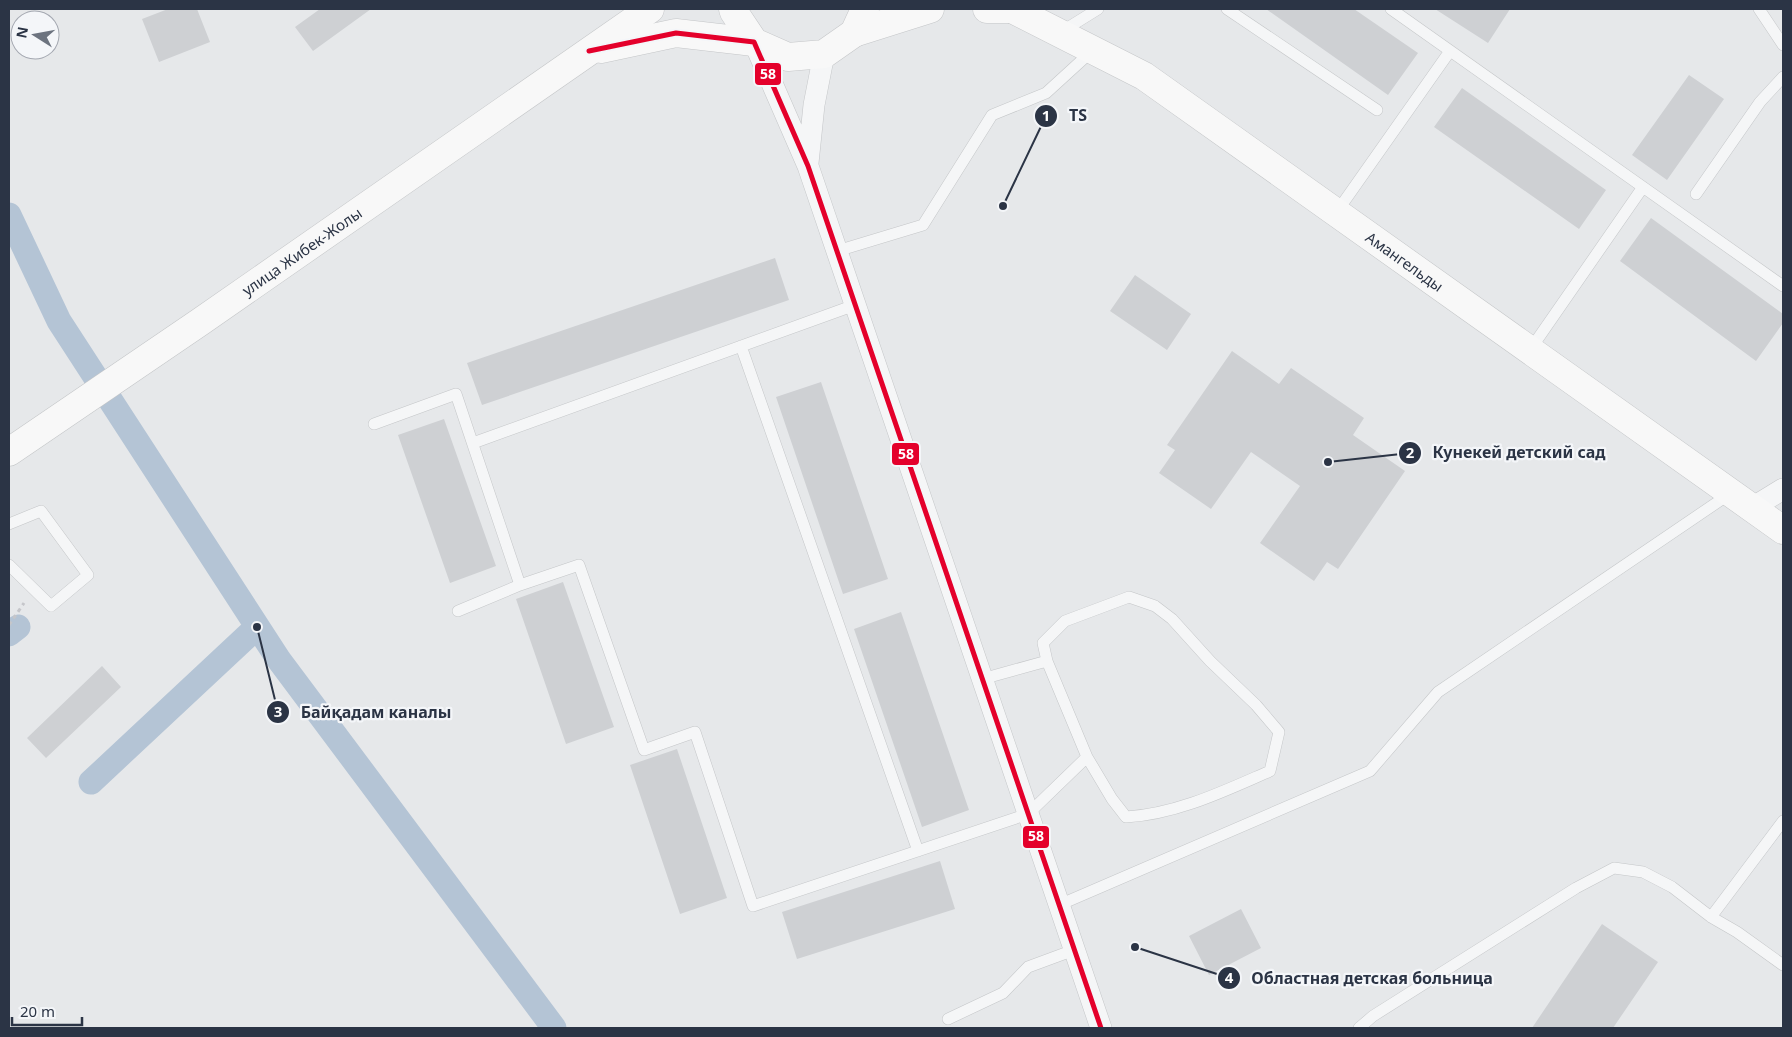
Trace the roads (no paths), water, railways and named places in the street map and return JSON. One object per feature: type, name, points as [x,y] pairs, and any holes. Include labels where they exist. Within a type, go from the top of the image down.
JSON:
[{"type":"main road","name":"улица Жибек-Жолы","points":[[11,450],[200,322],[650,9]]},
{"type":"main road","points":[[733,9],[754,42]]},
{"type":"main road","points":[[854,33],[865,9]]},
{"type":"main road","points":[[589,51],[676,33],[754,42],[788,57],[824,54],[854,33],[930,9]]},
{"type":"main road","points":[[988,9],[1012,9]]},
{"type":"main road","name":"Амангельды","points":[[1012,9],[1144,76],[1783,530]]},
{"type":"street","points":[[754,42],[808,166],[1101,1028]]},
{"type":"street","points":[[808,166],[814,105],[824,54]]},
{"type":"street","points":[[1741,501],[1783,489]]},
{"type":"lane","points":[[1059,33],[1098,9]]},
{"type":"lane","points":[[1227,9],[1377,110]]},
{"type":"lane","points":[[1390,9],[1783,286]]},
{"type":"lane","points":[[1759,9],[1783,45]]},
{"type":"lane","points":[[837,251],[923,225],[992,115],[1046,93],[1093,50]]},
{"type":"lane","points":[[1336,213],[1450,51]]},
{"type":"lane","points":[[1696,194],[1760,102],[1783,77]]},
{"type":"lane","points":[[1530,350],[1643,187]]},
{"type":"lane","points":[[473,444],[855,305]]},
{"type":"lane","points":[[741,346],[918,851]]},
{"type":"lane","points":[[374,424],[456,394],[520,585]]},
{"type":"lane","points":[[1059,905],[1370,772],[1438,692],[1741,501]]},
{"type":"lane","points":[[9,565],[51,606],[88,575],[41,511],[10,522]]},
{"type":"lane","points":[[458,611],[520,585],[578,565],[644,750],[695,732],[754,906],[1028,814],[1087,757]]},
{"type":"lane","points":[[1129,597],[1155,606],[1172,619],[1210,661],[1256,705],[1279,732],[1270,771],[1203,800],[1144,816],[1126,817],[1112,799],[1087,757],[1047,661],[1044,643],[1065,621],[1129,597]]},
{"type":"lane","points":[[982,679],[1047,661]]},
{"type":"lane","points":[[1711,917],[1783,821]]},
{"type":"lane","points":[[1358,1028],[1373,1016],[1576,888],[1614,868],[1643,872],[1672,887],[1711,917],[1737,932],[1783,964]]},
{"type":"lane","points":[[948,1019],[1003,993],[1028,967],[1074,950]]},
{"type":"waterway","points":[[9,215],[59,321],[279,660],[554,1028]]},
{"type":"waterway","points":[[9,634],[18,627]]},
{"type":"waterway","points":[[91,782],[257,627]]},
{"type":"place","name":"TS","points":[[1003,206]]},
{"type":"place","name":"Кунекей детский сад","points":[[1328,462]]},
{"type":"place","name":"Байқадам каналы","points":[[257,627]]},
{"type":"place","name":"Областная детская больница","points":[[1135,947]]}]
